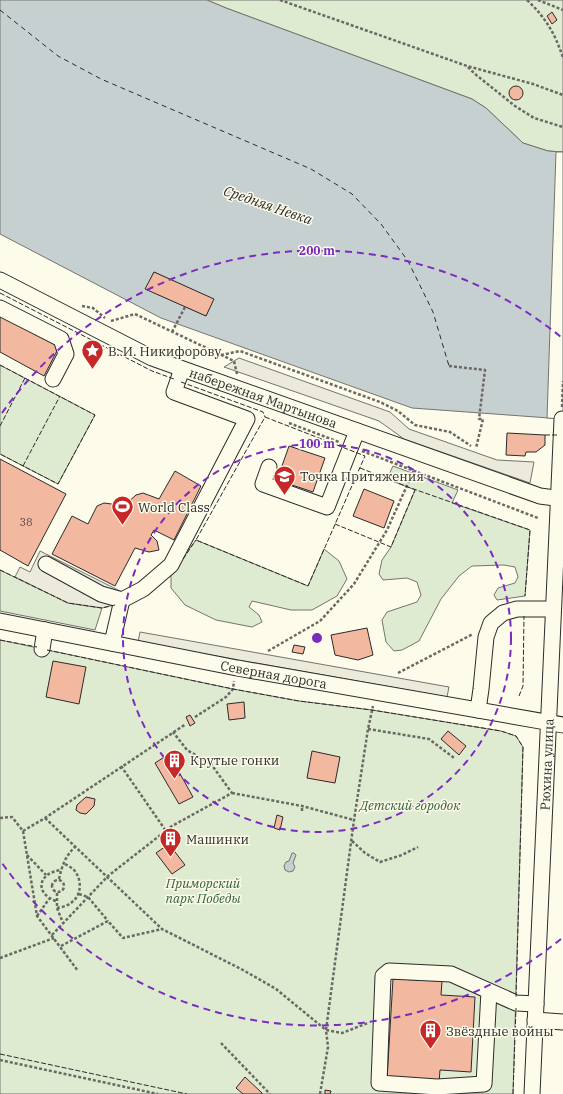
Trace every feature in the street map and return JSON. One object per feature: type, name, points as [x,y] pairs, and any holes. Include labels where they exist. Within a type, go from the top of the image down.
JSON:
[{"type":"street","name":"набережная Мартынова","points":[[0,280],[152,358],[540,496],[561,499]]},
{"type":"street","points":[[0,308],[61,339],[66,354],[53,379]]},
{"type":"street","points":[[46,564],[101,594],[122,600],[143,589],[171,566],[247,419],[174,392],[182,369]]},
{"type":"street","name":"Рюхина улица","points":[[532,1094],[536,1004],[556,724],[553,609],[561,499],[562,419]]},
{"type":"street","points":[[269,467],[262,484],[327,507],[357,431]]},
{"type":"street","points":[[112,644],[122,600]]},
{"type":"street","points":[[478,710],[486,637],[491,623],[503,613],[517,609],[553,609]]},
{"type":"street","name":"Северная дорога","points":[[0,621],[237,668],[556,724]]},
{"type":"street","points":[[42,648],[46,630]]},
{"type":"street","points":[[489,991],[484,1084],[437,1087],[379,1083],[380,1023],[383,976],[389,971],[451,974],[516,1003],[536,1004]]},
{"type":"street","points":[[535,1020],[563,1022]]},
{"type":"path","points":[[280,0],[468,66],[533,84],[563,95]]},
{"type":"path","points":[[527,0],[543,17],[553,31],[563,58]]},
{"type":"path","points":[[538,0],[544,1],[563,10]]},
{"type":"path","points":[[468,66],[475,74],[515,106],[534,118],[563,127]]},
{"type":"path","points":[[172,332],[184,307]]},
{"type":"path","points":[[108,322],[135,314],[234,361]]},
{"type":"path","points":[[221,355],[240,351],[262,359],[380,402],[398,411],[415,424],[450,432],[471,446]]},
{"type":"path","points":[[449,366],[485,370],[479,419],[483,419],[476,448]]},
{"type":"path","points":[[562,419],[563,382]]},
{"type":"path","points":[[268,651],[320,621],[354,584],[387,530],[414,470]]},
{"type":"path","points":[[398,673],[474,634]]},
{"type":"path","points":[[195,717],[226,697],[233,689]]},
{"type":"path","points":[[320,1094],[328,1047],[326,1030],[354,820],[373,706]]},
{"type":"path","points":[[23,830],[45,818],[186,724]]},
{"type":"path","points":[[368,729],[429,739],[454,758]]},
{"type":"path","points":[[173,732],[187,750],[211,764],[232,793]]},
{"type":"path","points":[[121,766],[166,830]]},
{"type":"path","points":[[0,958],[53,937],[63,924],[108,876],[166,830],[232,793],[302,806],[354,820]]},
{"type":"path","points":[[302,806],[302,811]]},
{"type":"path","points":[[0,818],[12,817],[23,830],[37,916],[61,946],[78,971]]},
{"type":"path","points":[[45,818],[108,876],[162,929],[243,970],[276,989],[326,1030],[342,1033],[370,1022],[380,1023]]},
{"type":"path","points":[[352,841],[365,853],[380,862],[402,855],[418,847]]},
{"type":"path","points":[[59,879],[63,863],[76,846]]},
{"type":"path","points":[[27,854],[46,875]]},
{"type":"path","points":[[57,908],[73,902],[79,894],[80,885],[78,876],[73,869],[63,863]]},
{"type":"path","points":[[56,901],[49,899],[44,894],[42,888],[43,880],[46,875],[52,871],[61,870]]},
{"type":"path","points":[[57,893],[63,891],[64,886],[63,882],[59,879]]},
{"type":"path","points":[[57,893],[52,890],[51,886],[54,881],[59,879]]},
{"type":"path","points":[[57,893],[57,908],[63,924]]},
{"type":"path","points":[[79,894],[88,897],[123,938],[162,929]]},
{"type":"path","points":[[37,916],[49,899]]},
{"type":"path","points":[[61,946],[108,921]]},
{"type":"path","points":[[221,1043],[270,1094]]},
{"type":"path","points":[[0,1060],[158,1094]]},
{"type":"green space","points":[[207,0],[563,0],[563,152],[548,151],[523,143],[486,108],[472,99]]},
{"type":"green space","points":[[0,365],[95,415],[58,484],[0,454]]},
{"type":"green space","points":[[393,466],[458,490],[452,503],[530,530],[525,596],[497,600],[494,595],[498,588],[515,583],[518,577],[515,567],[504,565],[472,566],[459,576],[441,599],[419,641],[402,650],[394,651],[386,642],[382,620],[387,612],[417,602],[421,595],[417,582],[407,578],[383,580],[379,574],[382,560],[391,547],[415,490],[387,479]]},
{"type":"green space","points":[[196,540],[308,586],[324,549],[339,561],[347,579],[337,596],[312,610],[291,610],[252,601],[249,607],[259,615],[262,622],[252,627],[216,620],[185,605],[171,588],[171,572]]},
{"type":"green space","points":[[0,570],[68,603],[102,608],[95,630],[0,611]]},
{"type":"green space","name":"Приморский парк Победы","points":[[0,640],[233,689],[299,701],[372,710],[501,731],[516,736],[523,747],[513,1094],[0,1094]]},
{"type":"shaded area","points":[[239,358],[390,412],[409,429],[497,460],[534,462],[530,483],[404,439],[379,421],[224,367]]},
{"type":"shaded area","points":[[40,551],[136,599],[102,608],[68,603],[15,577],[20,567],[30,572]]},
{"type":"shaded area","points":[[140,632],[449,687],[447,697],[138,642]]},
{"type":"water","name":"Средняя Невка","points":[[0,0],[207,0],[472,99],[486,108],[523,143],[548,151],[563,152],[563,419],[412,408],[161,318],[0,234]],"holes":[[[154,272],[213,299],[206,316],[146,289]]]},
{"type":"water","points":[[292,853],[296,855],[293,863],[295,867],[293,871],[289,872],[285,870],[284,866],[286,862],[289,861]]},
{"type":"pier","points":[[556,152],[563,152],[563,419],[547,418]]},
{"type":"building","points":[[552,12],[557,20],[552,24],[547,16]]},
{"type":"building","points":[[516,86],[521,88],[523,93],[521,98],[516,100],[511,98],[509,93],[511,88]]},
{"type":"building","points":[[154,272],[214,299],[206,316],[145,289]]},
{"type":"building","points":[[0,316],[59,347],[44,376],[0,352]]},
{"type":"building","points":[[507,433],[545,435],[545,445],[536,452],[526,452],[525,456],[506,455]]},
{"type":"building","points":[[289,446],[325,458],[313,492],[277,480]]},
{"type":"building","points":[[0,459],[66,494],[28,566],[0,550]]},
{"type":"building","name":"World Class","points":[[175,471],[201,486],[174,540],[154,530],[151,535],[157,541],[159,550],[149,552],[135,548],[115,586],[52,554],[72,516],[88,524],[97,506],[104,503],[119,505],[127,503],[136,495],[143,493],[159,499]]},
{"type":"building","points":[[364,489],[394,501],[384,528],[353,516]]},
{"type":"building","points":[[367,628],[373,655],[358,660],[335,655],[331,635]]},
{"type":"building","points":[[294,645],[305,647],[303,654],[292,652]]},
{"type":"building","points":[[53,661],[86,667],[79,704],[46,697]]},
{"type":"building","points":[[244,702],[245,718],[229,720],[227,704]]},
{"type":"building","points":[[190,715],[195,723],[190,726],[186,717]]},
{"type":"building","points":[[448,731],[466,746],[459,755],[441,739]]},
{"type":"building","points":[[312,751],[340,757],[335,783],[307,778]]},
{"type":"building","name":"Крутые гонки","points":[[169,754],[193,797],[179,804],[155,763]]},
{"type":"building","points":[[86,797],[95,799],[94,806],[86,814],[80,813],[76,810],[77,805]]},
{"type":"building","points":[[277,815],[283,817],[280,830],[274,828]]},
{"type":"building","name":"Машинки","points":[[169,844],[185,865],[172,874],[156,853]]},
{"type":"building","name":"Звёздные войны","points":[[393,979],[442,981],[441,995],[475,997],[471,1072],[440,1070],[439,1083],[387,1080]]},
{"type":"building","points":[[245,1077],[262,1094],[243,1094],[236,1088]]},
{"type":"building","points":[[325,1090],[331,1091],[330,1094],[325,1094]]},
{"type":"ferry route","points":[[0,10],[58,56],[101,79],[311,169],[352,194],[381,224],[408,261],[433,312],[449,366]]},
{"type":"fence","points":[[0,293],[152,371],[174,379]]},
{"type":"fence","points":[[0,365],[95,415],[58,484],[0,454]]},
{"type":"fence","points":[[0,426],[25,378]]},
{"type":"fence","points":[[181,382],[263,412],[265,417]]},
{"type":"fence","points":[[23,466],[60,396]]},
{"type":"fence","points":[[265,417],[365,456],[308,586],[196,540],[265,417]]},
{"type":"fence","points":[[545,435],[557,435]]},
{"type":"fence","points":[[360,468],[408,487],[530,530],[525,596]]},
{"type":"fence","points":[[335,524],[391,547],[415,490]]},
{"type":"fence","points":[[183,559],[196,540]]},
{"type":"fence","points":[[0,570],[68,603],[102,608],[115,605]]},
{"type":"fence","points":[[519,696],[523,686],[524,616]]},
{"type":"fence","points":[[0,640],[37,647]]},
{"type":"fence","points":[[47,650],[233,689],[299,701],[372,710],[501,731],[516,736],[523,747],[516,998]]},
{"type":"fence","points":[[513,1094],[516,1008]]},
{"type":"fence","points":[[0,1054],[187,1094]]},
{"type":"place","name":"В. И. Никифорову","points":[[92,370]]},
{"type":"place","name":"Точка Притяжения","points":[[284,496]]},
{"type":"place","name":"World Class","points":[[123,526]]},
{"type":"place","name":"Крутые гонки","points":[[174,780]]},
{"type":"place","name":"Машинки","points":[[171,858]]},
{"type":"place","name":"Звёздные войны","points":[[430,1050]]},
{"type":"park label","name":"Детский городок","points":[[410,805]]}]
